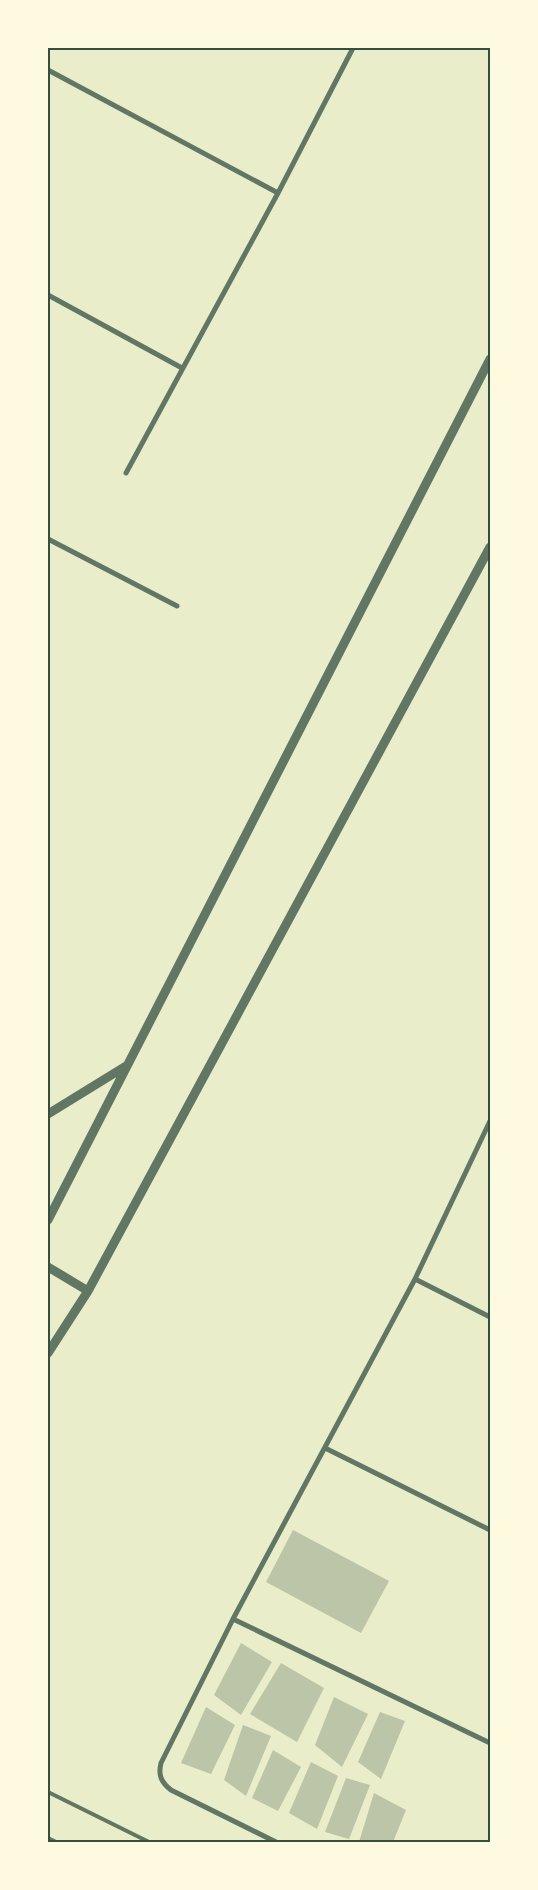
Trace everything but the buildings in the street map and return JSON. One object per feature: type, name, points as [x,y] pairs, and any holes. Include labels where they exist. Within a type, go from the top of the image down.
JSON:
[{"type":"street","points":[[126,473],[278,193],[352,48]]},
{"type":"street","points":[[48,70],[278,193]]},
{"type":"street","points":[[48,295],[182,368]]},
{"type":"street","points":[[48,1220],[490,359]]},
{"type":"street","points":[[48,539],[177,606]]},
{"type":"street","points":[[48,1353],[88,1291],[490,547]]},
{"type":"street","points":[[48,1114],[127,1065]]},
{"type":"street","points":[[276,1842],[171,1790],[161,1780],[159,1773],[161,1763],[232,1620],[415,1279],[490,1121]]},
{"type":"street","points":[[48,1267],[88,1291]]},
{"type":"street","points":[[415,1279],[490,1317]]},
{"type":"street","points":[[325,1448],[490,1530]]},
{"type":"street","points":[[232,1620],[490,1743]]},
{"type":"lane","points":[[48,1792],[148,1842]]},
{"type":"lane","points":[[48,1838],[56,1842]]}]
